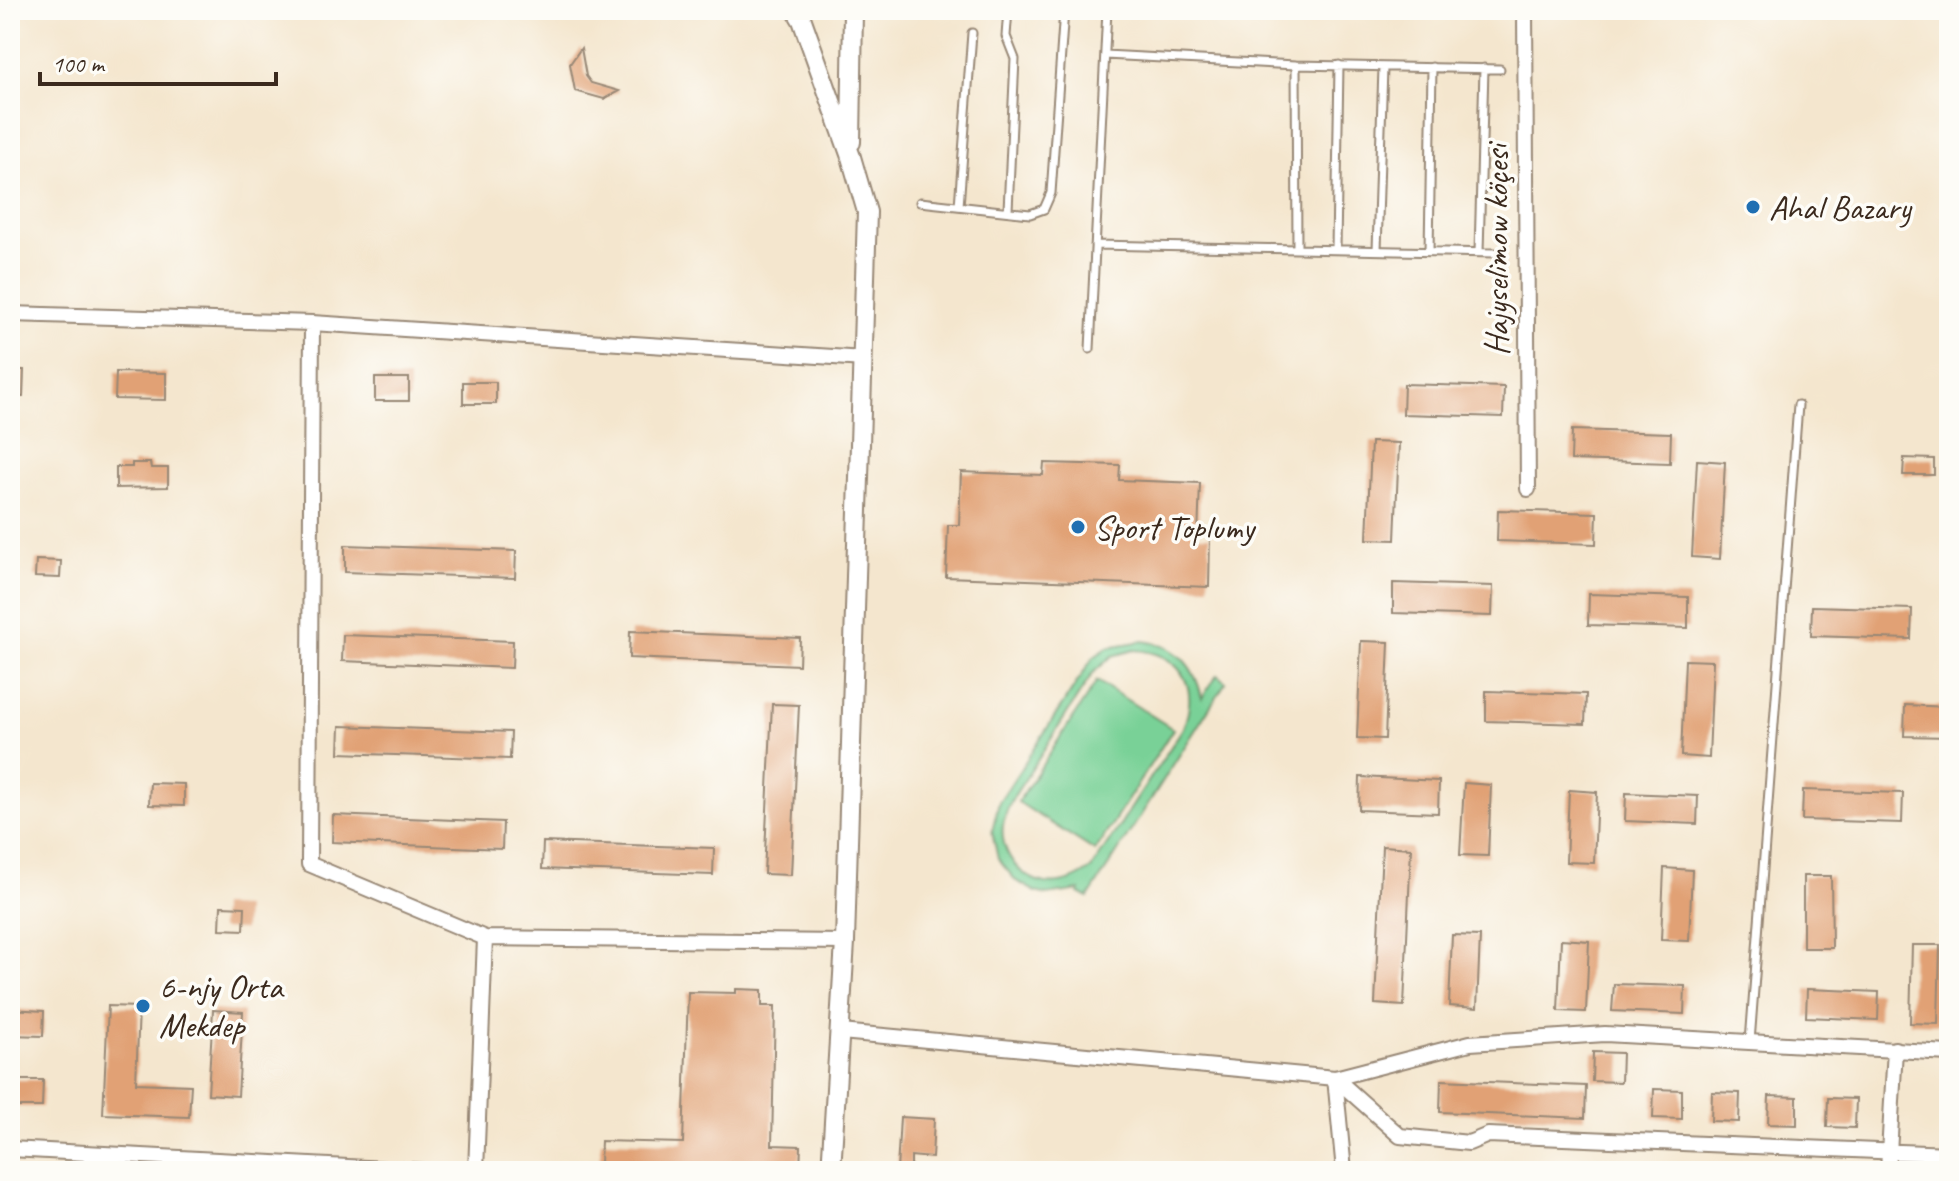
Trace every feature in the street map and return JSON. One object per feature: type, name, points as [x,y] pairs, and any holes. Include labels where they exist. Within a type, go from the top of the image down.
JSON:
[{"type":"street","points":[[796,10],[851,157],[867,212],[845,942],[831,1171]]},
{"type":"street","points":[[851,157],[853,10]]},
{"type":"street","name":"Hajyselimow köçesi","points":[[1525,10],[1528,489]]},
{"type":"street","points":[[10,314],[312,323],[864,359]]},
{"type":"street","points":[[312,323],[309,864],[485,938],[845,942]]},
{"type":"street","points":[[476,1171],[485,938]]},
{"type":"street","points":[[841,1032],[1335,1078],[1470,1043],[1605,1034],[1949,1053]]},
{"type":"street","points":[[1888,1171],[1895,1049]]},
{"type":"street","points":[[1335,1078],[1400,1136],[1413,1138],[1469,1143],[1488,1135],[1949,1154]]},
{"type":"street","points":[[1335,1078],[1344,1171]]},
{"type":"street","points":[[10,1149],[251,1167],[423,1171]]},
{"type":"lane","points":[[1008,10],[1006,36],[1015,59],[1008,210]]},
{"type":"lane","points":[[920,202],[1030,214],[1044,209],[1051,193],[1064,10]]},
{"type":"lane","points":[[1090,349],[1107,10]]},
{"type":"lane","points":[[959,206],[972,33]]},
{"type":"lane","points":[[1105,55],[1296,65],[1500,69]]},
{"type":"lane","points":[[1296,65],[1297,248]]},
{"type":"lane","points":[[1336,249],[1339,65]]},
{"type":"lane","points":[[1429,251],[1432,67]]},
{"type":"lane","points":[[1377,250],[1383,68]]},
{"type":"lane","points":[[1479,252],[1484,68]]},
{"type":"lane","points":[[1095,245],[1495,253]]},
{"type":"lane","points":[[1749,1044],[1798,405]]},
{"type":"green space","points":[[1143,641],[1166,647],[1189,667],[1202,698],[1217,675],[1226,682],[1088,898],[1079,893],[1080,890],[1047,895],[1016,881],[998,859],[992,831],[999,802],[1093,658],[1108,647]],"holes":[[[1134,650],[1150,652],[1175,665],[1182,674],[1189,699],[1183,728],[1092,868],[1065,882],[1042,882],[1027,876],[1014,863],[1003,838],[1006,813],[1012,801],[1093,673],[1112,656]]]},
{"type":"green space","points":[[1097,681],[1173,729],[1095,851],[1018,802]]},
{"type":"building","points":[[581,48],[586,76],[591,83],[619,91],[604,99],[575,91],[570,64]]},
{"type":"building","points":[[10,370],[24,370],[23,397],[10,397]]},
{"type":"building","points":[[116,372],[166,373],[166,400],[115,399]]},
{"type":"building","points":[[375,378],[409,378],[409,401],[375,401]]},
{"type":"building","points":[[463,382],[496,382],[496,404],[463,404]]},
{"type":"building","points":[[1404,384],[1504,387],[1503,417],[1403,414]]},
{"type":"building","points":[[1572,430],[1671,433],[1670,463],[1571,460]]},
{"type":"building","points":[[1371,442],[1399,443],[1395,540],[1367,539]]},
{"type":"building","points":[[1904,458],[1934,459],[1934,475],[1903,475]]},
{"type":"building","points":[[1697,460],[1725,462],[1720,559],[1692,557]]},
{"type":"building","points":[[132,463],[150,463],[151,468],[168,468],[168,487],[116,488],[116,467],[132,467]]},
{"type":"building","name":"Sport Toplumy","points":[[1044,463],[1120,465],[1119,480],[1200,483],[1198,536],[1210,536],[1209,587],[946,577],[948,525],[959,525],[961,472],[1043,475]]},
{"type":"building","points":[[1498,510],[1597,513],[1596,544],[1497,541]]},
{"type":"building","points":[[345,545],[516,551],[515,578],[345,572]]},
{"type":"building","points":[[36,560],[61,561],[60,578],[35,577]]},
{"type":"building","points":[[1393,583],[1493,586],[1492,616],[1393,613]]},
{"type":"building","points":[[1589,594],[1688,597],[1688,628],[1588,625]]},
{"type":"building","points":[[1812,606],[1912,609],[1911,639],[1811,636]]},
{"type":"building","points":[[630,631],[800,638],[799,665],[629,658]]},
{"type":"building","points":[[343,635],[513,641],[512,668],[342,661]]},
{"type":"building","points":[[1361,641],[1389,642],[1385,739],[1357,738]]},
{"type":"building","points":[[1685,660],[1713,661],[1709,758],[1681,756]]},
{"type":"building","points":[[1486,691],[1586,694],[1585,724],[1486,721]]},
{"type":"building","points":[[772,704],[799,705],[791,875],[764,874]]},
{"type":"building","points":[[1905,705],[1949,707],[1949,737],[1904,736]]},
{"type":"building","points":[[340,726],[511,732],[510,759],[339,753]]},
{"type":"building","points":[[1360,777],[1439,781],[1438,813],[1359,810]]},
{"type":"building","points":[[150,783],[184,784],[184,806],[149,805]]},
{"type":"building","points":[[1464,783],[1491,785],[1488,856],[1460,855]]},
{"type":"building","points":[[1569,790],[1597,792],[1594,863],[1566,862]]},
{"type":"building","points":[[1803,790],[1903,793],[1902,823],[1802,820]]},
{"type":"building","points":[[1626,793],[1698,796],[1697,824],[1625,821]]},
{"type":"building","points":[[333,815],[503,822],[502,849],[332,842]]},
{"type":"building","points":[[543,842],[714,848],[713,875],[542,869]]},
{"type":"building","points":[[1382,846],[1411,848],[1404,1006],[1375,1004]]},
{"type":"building","points":[[1664,868],[1692,870],[1689,941],[1661,940]]},
{"type":"building","points":[[1803,876],[1831,876],[1832,948],[1803,948]]},
{"type":"building","points":[[221,906],[245,907],[244,930],[220,929]]},
{"type":"building","points":[[1452,935],[1480,936],[1477,1008],[1449,1006]]},
{"type":"building","points":[[1561,939],[1589,941],[1586,1012],[1558,1011]]},
{"type":"building","points":[[1912,945],[1940,945],[1938,1024],[1910,1023]]},
{"type":"building","points":[[1614,984],[1685,986],[1684,1014],[1612,1011]]},
{"type":"building","points":[[736,989],[762,990],[762,1006],[775,1006],[772,1145],[801,1146],[800,1168],[600,1163],[601,1141],[683,1143],[688,992],[736,993]]},
{"type":"building","points":[[1807,989],[1879,992],[1878,1020],[1806,1017]]},
{"type":"building","points":[[108,1006],[139,1007],[136,1083],[191,1085],[189,1117],[103,1114]]},
{"type":"building","points":[[10,1009],[44,1011],[43,1036],[10,1035]]},
{"type":"building","points":[[213,1010],[243,1012],[238,1096],[208,1094]]},
{"type":"building","points":[[1593,1052],[1622,1053],[1621,1082],[1592,1081]]},
{"type":"building","points":[[10,1080],[43,1080],[42,1107],[10,1107]]},
{"type":"building","points":[[1441,1080],[1586,1086],[1585,1118],[1440,1112]]},
{"type":"building","points":[[1654,1089],[1682,1090],[1682,1119],[1653,1118]]},
{"type":"building","points":[[1712,1092],[1740,1093],[1739,1122],[1711,1121]]},
{"type":"building","points":[[1769,1096],[1797,1097],[1797,1125],[1768,1124]]},
{"type":"building","points":[[1828,1098],[1856,1099],[1855,1128],[1827,1127]]},
{"type":"building","points":[[900,1117],[934,1119],[932,1158],[911,1156],[911,1171],[897,1171]]},
{"type":"place","name":"Ahal Bazary","points":[[1753,207]]},
{"type":"place","name":"Sport Toplumy","points":[[1078,527]]},
{"type":"place","name":"6-njy Orta Mekdep","points":[[143,1006]]}]
